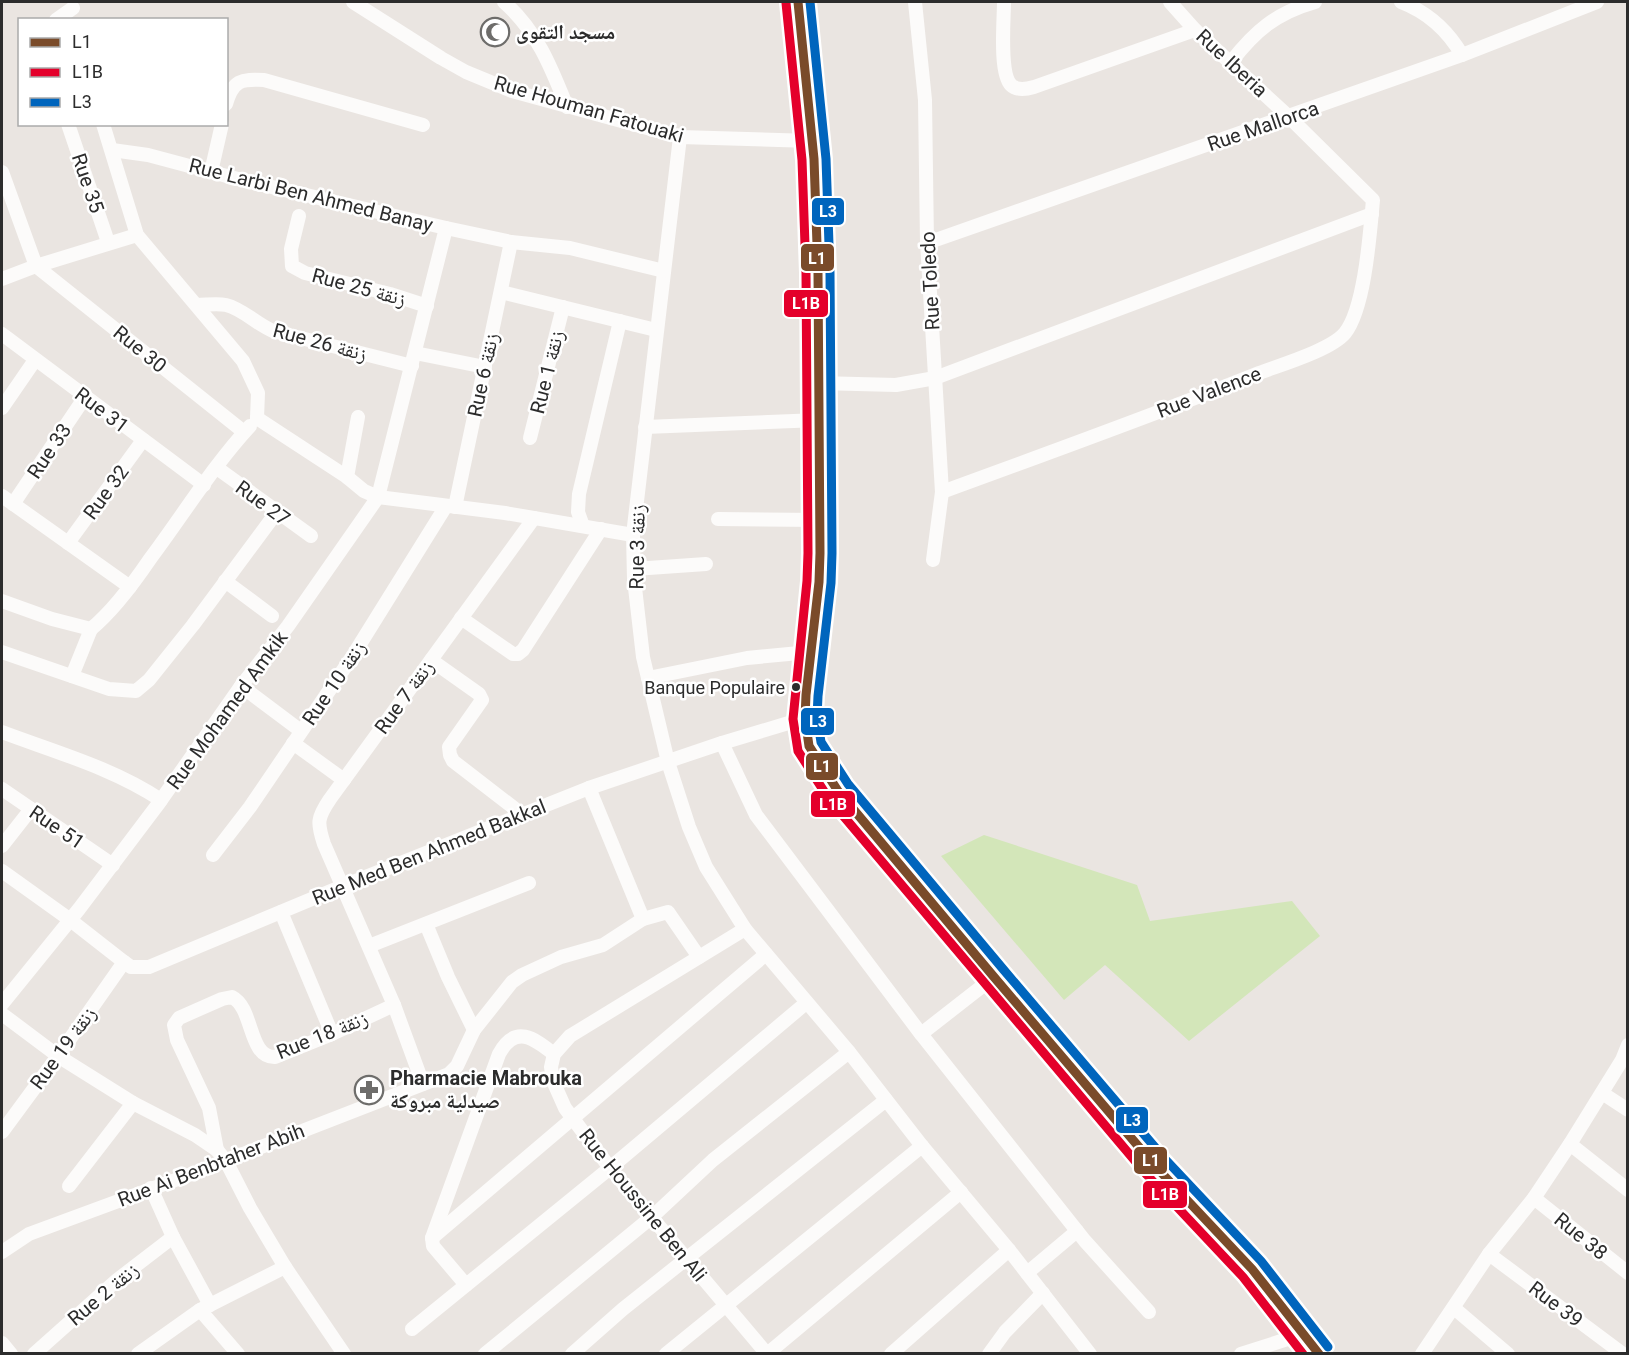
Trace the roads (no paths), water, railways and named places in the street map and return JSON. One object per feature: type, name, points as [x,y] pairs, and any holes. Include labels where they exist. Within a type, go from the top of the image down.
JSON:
[{"type":"main road","points":[[798,2],[812,141],[817,221],[821,520],[819,582],[810,651],[805,718],[809,746],[838,791],[994,977],[1156,1167],[1252,1269],[1319,1353]]},
{"type":"street","name":"Rue Houman Fatouaki","points":[[353,2],[413,42],[466,72],[512,91],[680,137],[812,141]]},
{"type":"street","points":[[504,2],[539,42],[567,107]]},
{"type":"street","name":"Rue Toledo","points":[[915,2],[925,100],[927,243],[942,492],[933,560]]},
{"type":"street","points":[[1004,2],[1006,75],[1011,85],[1016,88],[1034,87],[1195,30]]},
{"type":"street","name":"Rue Iberia","points":[[1170,2],[1195,30],[1289,117],[1372,207]]},
{"type":"street","points":[[1231,62],[1261,28],[1280,15],[1315,2]]},
{"type":"street","points":[[1401,2],[1432,19],[1447,33],[1462,55]]},
{"type":"street","name":"Rue Mallorca","points":[[927,243],[1462,55],[1573,5],[1597,2]]},
{"type":"street","points":[[59,18],[73,10]]},
{"type":"street","points":[[228,98],[232,87],[240,81],[264,80],[423,125]]},
{"type":"street","name":"Rue 35","points":[[69,126],[108,242]]},
{"type":"street","points":[[72,675],[91,629],[130,587],[216,468],[257,418],[258,393],[243,361],[137,235],[104,126]]},
{"type":"street","points":[[211,172],[222,126]]},
{"type":"street","name":"Rue 3 زنقة","points":[[680,137],[633,535],[642,657],[668,762],[688,827],[706,867],[745,929],[849,1053],[1090,1353]]},
{"type":"street","name":"Rue Larbi Ben Ahmed Banay","points":[[112,150],[148,155],[446,228],[511,242],[570,248],[664,272]]},
{"type":"street","points":[[2,172],[36,266]]},
{"type":"street","points":[[818,383],[896,385],[935,378],[1372,207]]},
{"type":"street","name":"Rue Valence","points":[[942,492],[1207,394],[1318,350],[1336,340],[1349,328],[1360,293],[1366,267],[1372,207]]},
{"type":"street","name":"Rue 25 زنقة","points":[[299,216],[291,249],[292,266],[304,273],[390,294],[427,306]]},
{"type":"street","name":"Rue Mohamed Amkik","points":[[2,1004],[161,800],[241,686],[288,626],[378,497],[446,228]]},
{"type":"street","points":[[2,279],[108,242],[137,235]]},
{"type":"street","name":"Rue 6 زنقة","points":[[450,507],[485,367],[511,242]]},
{"type":"street","name":"Rue 30","points":[[36,266],[244,432]]},
{"type":"street","points":[[501,292],[656,330]]},
{"type":"street","name":"Rue 26 زنقة","points":[[197,305],[226,305],[236,308],[261,326],[273,331],[413,359],[485,367]]},
{"type":"street","name":"Rue 1 زنقة","points":[[530,438],[563,307]]},
{"type":"street","points":[[584,526],[578,512],[579,494],[620,321]]},
{"type":"street","name":"Rue 31","points":[[2,334],[204,485]]},
{"type":"street","points":[[2,408],[35,360]]},
{"type":"street","name":"Rue 33","points":[[13,504],[85,397]]},
{"type":"street","points":[[347,477],[358,417]]},
{"type":"street","points":[[257,418],[347,477],[364,491],[378,497],[534,518],[633,535]]},
{"type":"street","points":[[645,427],[819,420]]},
{"type":"street","name":"Rue 32","points":[[68,543],[143,440]]},
{"type":"street","name":"Rue 27","points":[[216,468],[310,536]]},
{"type":"street","points":[[2,496],[130,587]]},
{"type":"street","name":"Rue 10 زنقة","points":[[213,855],[250,807],[450,507]]},
{"type":"street","points":[[2,652],[115,691],[136,691],[149,680],[193,625],[276,513]]},
{"type":"street","name":"Rue 7 زنقة","points":[[423,1084],[394,1005],[324,844],[319,829],[319,820],[323,809],[534,518]]},
{"type":"street","points":[[717,519],[821,520]]},
{"type":"street","points":[[461,618],[513,654],[518,654],[523,650],[601,529]]},
{"type":"street","points":[[634,569],[706,564]]},
{"type":"street","points":[[225,581],[272,616]]},
{"type":"street","points":[[2,601],[52,619],[91,629]]},
{"type":"street","points":[[648,678],[747,658],[810,651]]},
{"type":"street","points":[[431,660],[479,694],[482,700],[449,747],[453,761],[523,815]]},
{"type":"street","points":[[241,686],[344,780]]},
{"type":"street","name":"Rue Med Ben Ahmed Bakkal","points":[[123,962],[131,967],[149,967],[589,788],[722,743],[805,718]]},
{"type":"street","points":[[2,732],[112,774],[161,800]]},
{"type":"street","points":[[722,743],[756,815],[921,1034],[1077,1231],[1149,1312]]},
{"type":"street","points":[[589,788],[643,919],[668,912],[699,957]]},
{"type":"street","name":"Rue 51","points":[[2,789],[112,864]]},
{"type":"street","points":[[2,846],[31,809]]},
{"type":"street","points":[[3,875],[69,919],[123,962]]},
{"type":"street","points":[[369,946],[529,883]]},
{"type":"street","points":[[281,912],[332,1034]]},
{"type":"street","name":"Rue Ai Benbtaher Abih","points":[[2,1252],[29,1234],[151,1188],[221,1156],[423,1084],[454,1070],[474,1030],[506,989],[522,975],[561,957],[603,945],[643,919]]},
{"type":"street","points":[[426,924],[448,977],[474,1030]]},
{"type":"street","points":[[466,1285],[433,1245],[432,1238],[503,1046],[510,1038],[526,1036],[554,1054],[570,1036],[745,929]]},
{"type":"street","points":[[432,1238],[766,954]]},
{"type":"street","name":"Rue 19 زنقة","points":[[2,1132],[123,962]]},
{"type":"street","points":[[921,1034],[994,977]]},
{"type":"street","name":"Rue 18 زنقة","points":[[221,1156],[207,1102],[177,1040],[174,1025],[179,1018],[222,999],[232,997],[241,1003],[258,1048],[269,1057],[287,1053],[394,1005]]},
{"type":"street","points":[[412,1329],[610,1168],[806,1003]]},
{"type":"street","points":[[2,1014],[58,1056],[133,1103],[195,1135],[221,1156],[285,1267],[344,1353]]},
{"type":"street","points":[[1422,1353],[1489,1254],[1534,1198],[1606,1095],[1628,1045]]},
{"type":"street","points":[[485,1353],[652,1216],[713,1161],[849,1053]]},
{"type":"street","name":"Rue Houssine Ben Ali","points":[[554,1054],[553,1081],[565,1108],[610,1168],[767,1353]]},
{"type":"street","points":[[1606,1095],[1628,1096]]},
{"type":"street","points":[[1606,1095],[1628,1110]]},
{"type":"street","points":[[572,1353],[623,1309],[886,1100]]},
{"type":"street","points":[[69,1186],[133,1103]]},
{"type":"street","points":[[1570,1144],[1628,1190]]},
{"type":"street","points":[[666,1353],[922,1146]]},
{"type":"street","points":[[151,1188],[205,1308],[238,1353]]},
{"type":"street","points":[[767,1353],[961,1192]]},
{"type":"street","name":"Rue 38","points":[[1534,1198],[1628,1273]]},
{"type":"street","points":[[1028,1274],[1077,1231]]},
{"type":"street","name":"Rue 2 زنقة","points":[[34,1353],[117,1280],[173,1238]]},
{"type":"street","points":[[891,1353],[917,1333],[1009,1250]]},
{"type":"street","name":"Rue 39","points":[[1489,1254],[1623,1353]]},
{"type":"street","points":[[138,1353],[205,1308],[285,1267]]},
{"type":"street","points":[[988,1353],[1043,1293]]},
{"type":"street","points":[[1454,1308],[1509,1353]]},
{"type":"street","points":[[1240,1353],[1303,1334]]},
{"type":"street","points":[[2,1343],[11,1353]]},
{"type":"place","name":"مسجد التقوى","points":[[495,32]]},
{"type":"place","name":"Banque Populaire","points":[[796,687]]},
{"type":"place","name":"Pharmacie Mabrouka صيدلية مبروكة","points":[[369,1090]]}]
